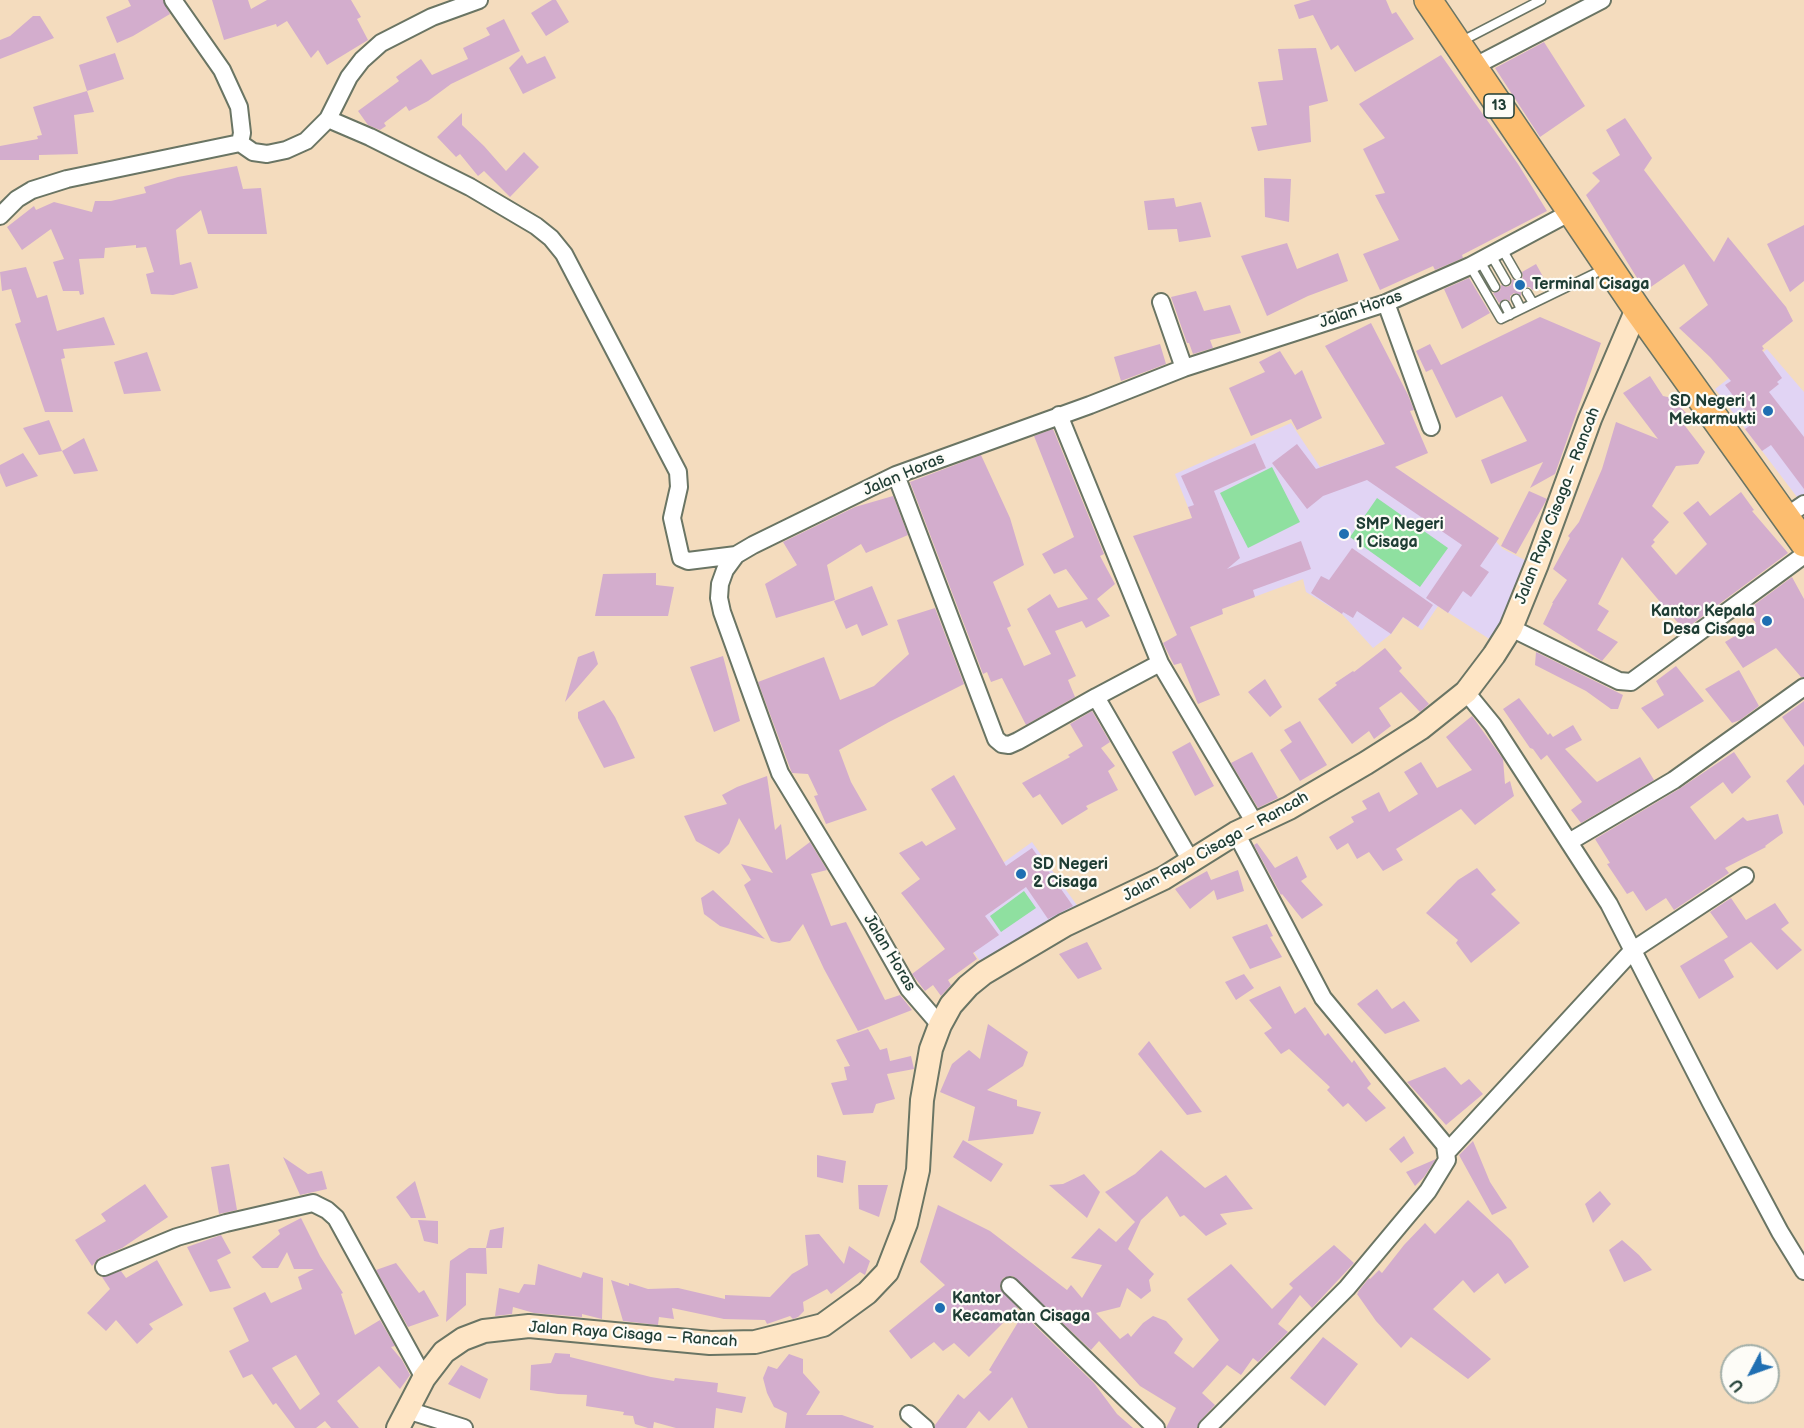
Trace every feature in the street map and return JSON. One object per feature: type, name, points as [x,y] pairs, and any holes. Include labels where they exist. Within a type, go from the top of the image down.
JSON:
[{"type":"highway","name":"13","points":[[1428,0],[1637,309],[1795,510],[1804,543]]},
{"type":"main road","name":"Jalan Raya Cisaga – Rancah","points":[[403,1419],[424,1378],[444,1352],[463,1339],[484,1331],[529,1326],[710,1343],[755,1342],[823,1325],[867,1293],[887,1272],[906,1223],[918,1170],[924,1090],[931,1049],[951,1005],[968,986],[984,973],[1065,925],[1164,878],[1246,829],[1366,763],[1421,728],[1466,692],[1511,628],[1590,419],[1637,309]]},
{"type":"street","points":[[172,0],[222,70],[239,107],[242,133],[240,143]]},
{"type":"street","points":[[0,216],[17,199],[45,184],[240,143],[253,152],[267,154],[286,150],[306,141],[328,119],[349,77],[362,60],[381,44],[432,17],[479,0]]},
{"type":"street","points":[[1473,67],[1602,0]]},
{"type":"street","points":[[328,119],[370,137],[470,187],[536,226],[551,238],[564,254],[678,472],[679,487],[672,519],[681,558],[688,561],[736,555]]},
{"type":"street","name":"Jalan Horas","points":[[940,1025],[909,988],[780,773],[721,605],[720,584],[725,570],[736,555],[896,475],[1090,405],[1184,368],[1386,303],[1486,257],[1571,212]]},
{"type":"street","points":[[1161,302],[1184,368]]},
{"type":"street","points":[[1386,303],[1431,427]]},
{"type":"street","points":[[1059,415],[1160,663],[1246,829],[1323,998],[1445,1145],[1447,1152],[1447,1160],[1428,1191],[1347,1288],[1208,1428]]},
{"type":"street","points":[[896,475],[996,739],[1002,744],[1009,745],[1160,663]]},
{"type":"street","points":[[1511,628],[1619,681],[1631,682],[1804,555]]},
{"type":"street","points":[[1569,842],[1674,780],[1804,687]]},
{"type":"street","points":[[1466,692],[1493,725],[1609,904],[1780,1232],[1804,1271]]},
{"type":"street","points":[[1096,697],[1191,861]]},
{"type":"street","points":[[1447,1152],[1633,950],[1745,876]]},
{"type":"street","points":[[105,1267],[177,1237],[226,1222],[313,1203],[336,1218],[424,1378]]},
{"type":"street","points":[[1010,1286],[1156,1428]]},
{"type":"street","points":[[909,1414],[925,1428]]},
{"type":"street","points":[[403,1419],[464,1428]]},
{"type":"lane","points":[[1456,44],[1541,0]]},
{"type":"lane","points":[[1486,257],[1517,275]]},
{"type":"lane","points":[[1486,257],[1506,281]]},
{"type":"lane","points":[[1486,257],[1495,287]]},
{"type":"lane","points":[[1486,257],[1501,320],[1608,266]]},
{"type":"lane","points":[[1527,292],[1533,303]]},
{"type":"lane","points":[[1516,299],[1521,309]]},
{"type":"lane","points":[[1505,305],[1510,315]]},
{"type":"shaded area","name":"SD Negeri 1 Mekarmukti","points":[[1767,349],[1804,392],[1804,498],[1800,501],[1715,389]]},
{"type":"shaded area","name":"SMP Negeri 1 Cisaga","points":[[1291,423],[1320,467],[1385,444],[1393,466],[1482,527],[1503,549],[1531,563],[1494,642],[1438,606],[1422,630],[1403,617],[1391,634],[1373,648],[1342,614],[1306,592],[1303,579],[1227,607],[1175,474]]},
{"type":"shaded area","name":"SD Negeri 2 Cisaga","points":[[1032,842],[1081,911],[983,965],[942,907]]},
{"type":"green space","points":[[1272,467],[1300,522],[1248,548],[1220,493]]},
{"type":"green space","points":[[1377,498],[1448,548],[1420,587],[1350,537]]},
{"type":"green space","points":[[1024,891],[1036,908],[1001,932],[990,916]]},
{"type":"building","points":[[128,0],[163,0],[170,14],[117,43],[106,17],[131,6]]},
{"type":"building","points":[[212,0],[248,0],[251,9],[267,0],[351,0],[361,17],[357,19],[368,40],[327,65],[318,50],[311,58],[287,21],[277,27],[276,24],[224,40]]},
{"type":"building","points":[[552,0],[556,0],[569,22],[546,36],[531,13]]},
{"type":"building","points":[[1311,0],[1386,0],[1392,14],[1396,12],[1414,39],[1355,72],[1338,45],[1331,50],[1313,15],[1299,19],[1294,5]]},
{"type":"building","points":[[33,16],[40,16],[54,38],[0,59],[0,40],[10,36]]},
{"type":"building","points":[[504,19],[520,51],[451,84],[428,101],[409,111],[406,106],[384,123],[386,126],[380,130],[368,125],[358,111],[399,81],[396,77],[421,59],[432,75],[468,59],[463,48],[490,35],[486,28]]},
{"type":"building","points":[[1544,42],[1585,106],[1540,137],[1495,68]]},
{"type":"building","points":[[1316,48],[1328,101],[1309,106],[1311,142],[1258,151],[1251,127],[1267,125],[1258,82],[1283,80],[1278,49]]},
{"type":"building","points":[[115,53],[124,79],[87,91],[79,65]]},
{"type":"building","points":[[522,55],[527,64],[545,56],[556,78],[523,94],[509,68]]},
{"type":"building","points":[[1441,55],[1518,164],[1547,211],[1462,255],[1463,258],[1435,270],[1433,266],[1380,290],[1363,254],[1399,240],[1375,195],[1385,193],[1363,149],[1385,138],[1359,104]]},
{"type":"building","points":[[87,91],[94,112],[74,115],[78,154],[39,155],[39,160],[0,160],[0,146],[38,139],[37,136],[42,135],[33,107]]},
{"type":"building","points":[[462,113],[462,125],[506,171],[524,152],[539,167],[510,197],[484,171],[478,176],[460,154],[456,157],[437,137]]},
{"type":"building","points":[[1625,118],[1652,158],[1644,170],[1714,262],[1728,237],[1786,307],[1793,321],[1762,346],[1764,349],[1762,350],[1782,378],[1777,382],[1779,384],[1769,392],[1804,437],[1804,489],[1771,445],[1762,451],[1745,429],[1754,423],[1725,385],[1731,381],[1710,357],[1679,328],[1708,305],[1684,264],[1645,291],[1586,195],[1600,181],[1592,173],[1620,155],[1606,130]]},
{"type":"building","points":[[237,166],[243,189],[261,188],[267,234],[208,234],[201,210],[176,230],[180,265],[191,262],[198,288],[173,295],[151,294],[146,274],[154,272],[146,247],[136,248],[136,245],[105,248],[104,258],[79,259],[84,294],[80,295],[79,291],[63,291],[53,262],[64,259],[51,229],[22,250],[7,227],[34,206],[36,210],[54,202],[92,212],[95,201],[111,201],[146,193],[144,187],[178,177]]},
{"type":"building","points":[[1264,178],[1291,179],[1289,222],[1265,217]]},
{"type":"building","points":[[1174,198],[1176,207],[1201,202],[1211,237],[1179,242],[1177,229],[1148,230],[1144,201]]},
{"type":"building","points":[[1804,225],[1804,281],[1790,292],[1767,244]]},
{"type":"building","points":[[1287,243],[1297,269],[1338,253],[1348,281],[1308,296],[1267,316],[1241,256]]},
{"type":"building","name":"Terminal Cisaga","points":[[1536,264],[1546,282],[1532,290],[1530,287],[1524,287],[1521,290],[1521,296],[1514,293],[1510,296],[1510,301],[1505,299],[1499,303],[1493,293],[1500,291],[1501,285],[1507,287],[1511,285],[1512,279],[1521,280],[1522,272]]},
{"type":"building","points":[[26,267],[37,298],[47,295],[57,331],[104,317],[115,345],[63,349],[65,358],[61,359],[73,412],[45,412],[15,324],[21,322],[11,289],[2,291],[0,272]]},
{"type":"building","points":[[1469,278],[1490,313],[1462,329],[1444,289]]},
{"type":"building","points":[[1196,291],[1204,311],[1230,305],[1241,333],[1210,340],[1213,348],[1193,354],[1171,297]]},
{"type":"building","points":[[1540,317],[1601,343],[1555,474],[1530,488],[1543,462],[1491,484],[1481,460],[1527,441],[1502,396],[1456,418],[1432,369],[1426,372],[1416,351],[1430,344],[1441,365]]},
{"type":"building","points":[[1371,323],[1408,395],[1414,410],[1410,411],[1428,453],[1395,467],[1499,538],[1480,566],[1489,572],[1471,597],[1463,591],[1448,613],[1426,598],[1462,545],[1367,480],[1323,496],[1307,509],[1272,463],[1297,444],[1316,469],[1385,444],[1325,346]]},
{"type":"building","points":[[1160,344],[1166,364],[1121,381],[1114,357]]},
{"type":"building","points":[[1280,351],[1295,375],[1302,370],[1322,418],[1297,430],[1291,419],[1251,436],[1229,388],[1265,372],[1259,362]]},
{"type":"building","points":[[147,352],[161,391],[124,394],[114,362]]},
{"type":"building","points":[[1650,376],[1663,396],[1672,398],[1688,415],[1679,418],[1705,452],[1698,464],[1676,466],[1652,506],[1669,522],[1653,540],[1655,542],[1651,546],[1676,575],[1707,544],[1683,513],[1698,501],[1710,516],[1741,492],[1754,510],[1752,511],[1788,553],[1684,630],[1622,557],[1598,604],[1609,611],[1597,630],[1618,642],[1602,661],[1543,624],[1552,603],[1567,580],[1553,569],[1570,538],[1568,536],[1579,522],[1602,469],[1616,422],[1658,439],[1623,393]]},
{"type":"building","points":[[49,420],[62,451],[39,455],[23,428]]},
{"type":"building","points":[[1053,429],[1104,554],[1100,556],[1115,584],[1097,599],[1110,616],[1086,628],[1082,621],[1055,631],[1076,676],[1068,680],[1075,697],[1026,725],[1002,678],[991,682],[987,672],[983,674],[910,482],[981,455],[1010,518],[1024,565],[993,582],[1011,626],[1007,628],[1024,666],[1051,654],[1027,609],[1050,594],[1058,608],[1088,599],[1066,569],[1054,574],[1042,554],[1074,537],[1034,436]]},
{"type":"building","points":[[84,438],[98,471],[74,474],[62,451]]},
{"type":"building","points":[[1255,443],[1266,468],[1214,491],[1240,558],[1227,569],[1301,541],[1311,569],[1253,590],[1255,597],[1222,609],[1223,614],[1190,627],[1220,695],[1198,704],[1181,663],[1174,665],[1163,643],[1177,635],[1133,536],[1192,518],[1188,507],[1194,505],[1181,476]]},
{"type":"building","points":[[23,453],[38,476],[6,487],[0,473],[0,465]]},
{"type":"building","points":[[1529,491],[1547,499],[1516,554],[1501,546]]},
{"type":"building","points":[[893,496],[908,535],[866,553],[861,544],[827,565],[835,600],[776,618],[765,584],[797,565],[783,542],[855,507]]},
{"type":"building","points":[[1352,548],[1433,605],[1418,627],[1403,617],[1391,634],[1357,611],[1353,618],[1343,612],[1342,614],[1311,593],[1321,576],[1329,580]]},
{"type":"building","points":[[656,573],[656,585],[674,587],[668,616],[595,616],[603,574]]},
{"type":"building","points":[[1792,577],[1804,599],[1804,677],[1801,677],[1776,648],[1743,668],[1725,642],[1756,623],[1746,611]]},
{"type":"building","points":[[872,586],[888,625],[862,636],[857,624],[846,629],[834,601]]},
{"type":"building","points":[[935,608],[964,684],[839,750],[851,782],[867,810],[826,824],[814,796],[818,795],[808,774],[792,773],[758,682],[824,657],[840,700],[874,686],[909,654],[897,620]]},
{"type":"building","points":[[1385,648],[1402,668],[1399,671],[1429,704],[1420,712],[1401,692],[1379,708],[1391,726],[1374,739],[1369,731],[1352,744],[1318,699],[1337,685],[1335,683],[1354,672]]},
{"type":"building","points":[[594,651],[598,664],[565,702],[578,657]]},
{"type":"building","points":[[1536,652],[1623,695],[1618,709],[1611,709],[1586,691],[1535,665]]},
{"type":"building","points":[[723,656],[740,721],[714,732],[690,667]]},
{"type":"building","points":[[1676,666],[1704,701],[1658,729],[1641,708],[1664,695],[1656,681]]},
{"type":"building","points":[[1739,670],[1759,706],[1732,723],[1705,689]]},
{"type":"building","points":[[1265,679],[1282,707],[1270,717],[1248,692]]},
{"type":"building","points":[[1519,698],[1548,735],[1550,733],[1553,737],[1573,725],[1582,740],[1565,749],[1597,782],[1640,757],[1654,780],[1581,823],[1571,810],[1582,802],[1547,755],[1541,760],[1530,748],[1503,709]]},
{"type":"building","points":[[604,700],[635,758],[604,768],[578,718],[578,712]]},
{"type":"building","points":[[1804,701],[1804,747],[1782,717]]},
{"type":"building","points":[[1092,711],[1110,742],[1101,748],[1115,766],[1108,771],[1118,790],[1086,806],[1088,809],[1062,825],[1040,794],[1033,798],[1022,783],[1070,757],[1068,755],[1083,746],[1070,724]]},
{"type":"building","points":[[1472,716],[1503,759],[1505,784],[1510,781],[1514,796],[1475,825],[1461,809],[1396,849],[1403,860],[1383,871],[1369,852],[1357,859],[1348,843],[1337,850],[1329,837],[1354,822],[1351,817],[1367,809],[1362,801],[1379,792],[1389,812],[1418,794],[1404,772],[1421,762],[1437,788],[1472,770],[1446,737]]},
{"type":"building","points":[[1300,721],[1327,765],[1300,781],[1280,750],[1292,742],[1284,730]]},
{"type":"building","points":[[1190,742],[1214,786],[1195,796],[1172,752]]},
{"type":"building","points":[[1252,752],[1278,798],[1258,808],[1231,763]]},
{"type":"building","points":[[1734,752],[1751,777],[1732,794],[1723,782],[1690,807],[1715,840],[1743,817],[1747,821],[1778,814],[1783,833],[1766,847],[1725,868],[1729,873],[1674,910],[1666,898],[1646,911],[1633,891],[1627,894],[1607,864],[1610,863],[1595,839],[1679,789]]},
{"type":"building","points":[[1804,764],[1804,806],[1786,781]]},
{"type":"building","points":[[954,775],[1006,866],[1032,848],[1073,906],[1048,919],[1026,887],[985,916],[999,935],[973,953],[977,959],[948,980],[951,985],[941,996],[933,985],[925,991],[912,974],[945,949],[901,893],[920,879],[899,853],[922,841],[926,846],[956,829],[931,789]]},
{"type":"building","points":[[767,776],[775,830],[781,824],[786,860],[810,842],[827,870],[811,874],[831,926],[846,922],[885,1000],[900,995],[912,1010],[858,1031],[824,969],[803,924],[790,941],[779,943],[771,941],[744,885],[751,880],[741,864],[773,873],[739,818],[729,844],[719,854],[696,841],[684,816],[727,804],[722,795]]},
{"type":"building","points":[[1257,843],[1275,868],[1297,856],[1307,877],[1301,881],[1323,905],[1302,919],[1281,895],[1254,845]]},
{"type":"building","points":[[1477,868],[1496,890],[1491,894],[1520,923],[1471,963],[1456,943],[1458,940],[1426,913],[1458,880]]},
{"type":"building","points":[[1238,870],[1244,891],[1217,900],[1214,890],[1190,909],[1175,889],[1207,871],[1211,880]]},
{"type":"building","points":[[713,890],[765,939],[720,926],[704,914],[701,898]]},
{"type":"building","points":[[1731,898],[1746,920],[1775,903],[1789,923],[1781,929],[1802,950],[1777,970],[1751,942],[1724,960],[1734,977],[1699,999],[1680,966],[1728,937],[1710,912]]},
{"type":"building","points":[[1267,924],[1273,936],[1270,937],[1282,957],[1250,969],[1232,937]]},
{"type":"building","points":[[1087,942],[1102,969],[1078,979],[1059,954]]},
{"type":"building","points":[[1244,974],[1254,988],[1236,1000],[1225,982]]},
{"type":"building","points":[[1280,986],[1295,1014],[1305,1007],[1325,1036],[1328,1033],[1352,1063],[1354,1060],[1371,1084],[1367,1088],[1386,1108],[1366,1122],[1348,1103],[1343,1107],[1327,1090],[1330,1087],[1289,1049],[1281,1054],[1264,1033],[1272,1028],[1249,1000]]},
{"type":"building","points":[[1377,989],[1392,1009],[1404,1001],[1420,1021],[1385,1034],[1357,1004]]},
{"type":"building","points":[[988,1024],[1028,1052],[1023,1066],[987,1090],[1017,1100],[1017,1106],[1041,1112],[1033,1134],[968,1141],[975,1107],[940,1092],[952,1064],[969,1050],[980,1059]]},
{"type":"building","points":[[868,1029],[880,1050],[887,1048],[890,1061],[911,1056],[914,1069],[887,1074],[895,1099],[876,1104],[873,1113],[843,1115],[831,1083],[847,1080],[844,1067],[850,1066],[836,1040]]},
{"type":"building","points":[[1149,1041],[1202,1112],[1187,1115],[1138,1054]]},
{"type":"building","points":[[1445,1067],[1461,1085],[1469,1079],[1483,1094],[1446,1125],[1407,1082]]},
{"type":"building","points":[[1404,1136],[1414,1153],[1401,1163],[1389,1149]]},
{"type":"building","points":[[963,1140],[1003,1164],[991,1182],[953,1157]]},
{"type":"building","points":[[1473,1141],[1490,1182],[1507,1208],[1492,1215],[1459,1155]]},
{"type":"building","points":[[1161,1150],[1205,1188],[1226,1175],[1253,1209],[1220,1214],[1227,1224],[1206,1236],[1184,1215],[1180,1217],[1167,1196],[1141,1220],[1128,1249],[1154,1274],[1149,1280],[1151,1291],[1141,1299],[1127,1288],[1120,1307],[1096,1313],[1120,1339],[1128,1333],[1131,1337],[1143,1323],[1153,1316],[1166,1321],[1183,1339],[1174,1353],[1193,1368],[1219,1340],[1187,1299],[1231,1264],[1272,1309],[1293,1288],[1289,1284],[1334,1245],[1354,1263],[1312,1308],[1300,1295],[1278,1324],[1288,1332],[1258,1362],[1253,1358],[1241,1375],[1227,1365],[1202,1393],[1215,1405],[1200,1421],[1197,1428],[1166,1428],[1176,1408],[1140,1386],[1099,1341],[1091,1350],[1013,1276],[1003,1278],[1000,1288],[1018,1308],[969,1357],[954,1343],[943,1351],[934,1342],[911,1359],[889,1331],[945,1285],[920,1262],[938,1205],[990,1231],[1067,1290],[1071,1285],[1082,1298],[1102,1265],[1071,1258],[1099,1228],[1116,1242],[1135,1222],[1105,1192],[1135,1174]]},
{"type":"building","points":[[817,1155],[846,1161],[843,1183],[817,1177]]},
{"type":"building","points":[[283,1157],[308,1174],[322,1171],[327,1189],[300,1195]]},
{"type":"building","points":[[1436,1159],[1424,1177],[1415,1186],[1406,1172]]},
{"type":"building","points":[[229,1164],[237,1210],[219,1214],[211,1167]]},
{"type":"building","points":[[1084,1174],[1100,1192],[1087,1218],[1049,1185],[1063,1184]]},
{"type":"building","points":[[415,1181],[426,1218],[411,1218],[396,1197]]},
{"type":"building","points":[[145,1184],[168,1217],[122,1248],[99,1258],[92,1266],[75,1240],[106,1221],[101,1214]]},
{"type":"building","points":[[858,1185],[888,1185],[879,1217],[859,1209]]},
{"type":"building","points":[[1600,1191],[1611,1204],[1593,1223],[1585,1204]]},
{"type":"building","points":[[1468,1200],[1511,1240],[1529,1267],[1505,1284],[1498,1273],[1474,1293],[1463,1280],[1433,1309],[1491,1359],[1468,1379],[1411,1337],[1401,1348],[1376,1321],[1357,1294],[1359,1292],[1357,1293],[1379,1270],[1382,1273],[1425,1223],[1435,1234]]},
{"type":"building","points":[[301,1218],[320,1256],[343,1293],[341,1294],[355,1335],[380,1320],[395,1346],[391,1347],[402,1360],[410,1375],[400,1389],[379,1366],[337,1401],[359,1428],[331,1428],[325,1421],[316,1428],[295,1428],[276,1403],[273,1405],[252,1374],[243,1378],[229,1351],[249,1341],[233,1308],[265,1292],[271,1303],[302,1289],[298,1277],[314,1269],[294,1269],[287,1252],[278,1268],[262,1268],[252,1257],[280,1234],[278,1230]],"holes":[[[296,1355],[320,1394],[300,1410],[272,1368]]]},
{"type":"building","points":[[418,1220],[438,1221],[438,1244],[424,1241]]},
{"type":"building","points":[[504,1227],[502,1248],[486,1248],[490,1230]]},
{"type":"building","points":[[819,1234],[844,1264],[849,1246],[870,1261],[865,1275],[860,1272],[831,1294],[827,1289],[803,1302],[804,1311],[798,1317],[793,1319],[790,1316],[767,1324],[765,1320],[724,1319],[672,1308],[674,1319],[659,1317],[658,1325],[623,1321],[611,1280],[648,1289],[678,1288],[725,1299],[725,1295],[770,1297],[792,1274],[808,1265],[805,1235]]},
{"type":"building","points":[[221,1235],[231,1253],[217,1260],[231,1288],[210,1292],[187,1247]]},
{"type":"building","points":[[1622,1240],[1652,1270],[1624,1282],[1609,1250]]},
{"type":"building","points":[[469,1248],[486,1248],[487,1274],[466,1273],[466,1305],[446,1322],[450,1261]]},
{"type":"building","points":[[157,1260],[183,1305],[149,1324],[153,1329],[137,1344],[116,1320],[106,1331],[87,1313],[110,1289],[102,1277],[121,1271],[126,1278]]},
{"type":"building","points":[[396,1263],[419,1293],[424,1290],[439,1316],[408,1327],[376,1270]]},
{"type":"building","points":[[538,1264],[581,1278],[583,1272],[603,1278],[602,1319],[582,1314],[582,1317],[534,1313],[513,1307],[512,1314],[495,1316],[499,1288],[519,1293],[524,1284],[535,1285]]},
{"type":"building","points":[[1023,1314],[1094,1383],[1117,1414],[1133,1428],[1028,1428],[1012,1397],[989,1421],[979,1411],[966,1428],[935,1428],[958,1394],[964,1399],[992,1372],[989,1370]]},
{"type":"building","points":[[1323,1337],[1358,1364],[1325,1406],[1290,1378]]},
{"type":"building","points":[[555,1353],[570,1354],[570,1357],[651,1377],[674,1381],[675,1378],[718,1383],[717,1392],[746,1397],[742,1413],[716,1408],[714,1428],[676,1428],[654,1422],[653,1428],[648,1428],[635,1424],[633,1416],[623,1415],[624,1412],[586,1406],[587,1395],[530,1390],[531,1365],[551,1363]]},
{"type":"building","points":[[789,1354],[803,1359],[803,1373],[820,1392],[806,1415],[842,1415],[874,1426],[873,1428],[785,1428],[787,1413],[774,1407],[763,1378],[768,1366],[777,1369]]},
{"type":"building","points":[[461,1365],[488,1379],[480,1399],[448,1384]]},
{"type":"place","name":"Terminal Cisaga","points":[[1520,285]]},
{"type":"place","name":"SD Negeri 1 Mekarmukti","points":[[1768,411]]},
{"type":"place","name":"SMP Negeri 1 Cisaga","points":[[1344,534]]},
{"type":"place","name":"Kantor Kepala Desa Cisaga","points":[[1767,621]]},
{"type":"place","name":"SD Negeri 2 Cisaga","points":[[1021,874]]},
{"type":"place","name":"Kantor Kecamatan Cisaga","points":[[940,1308]]}]
